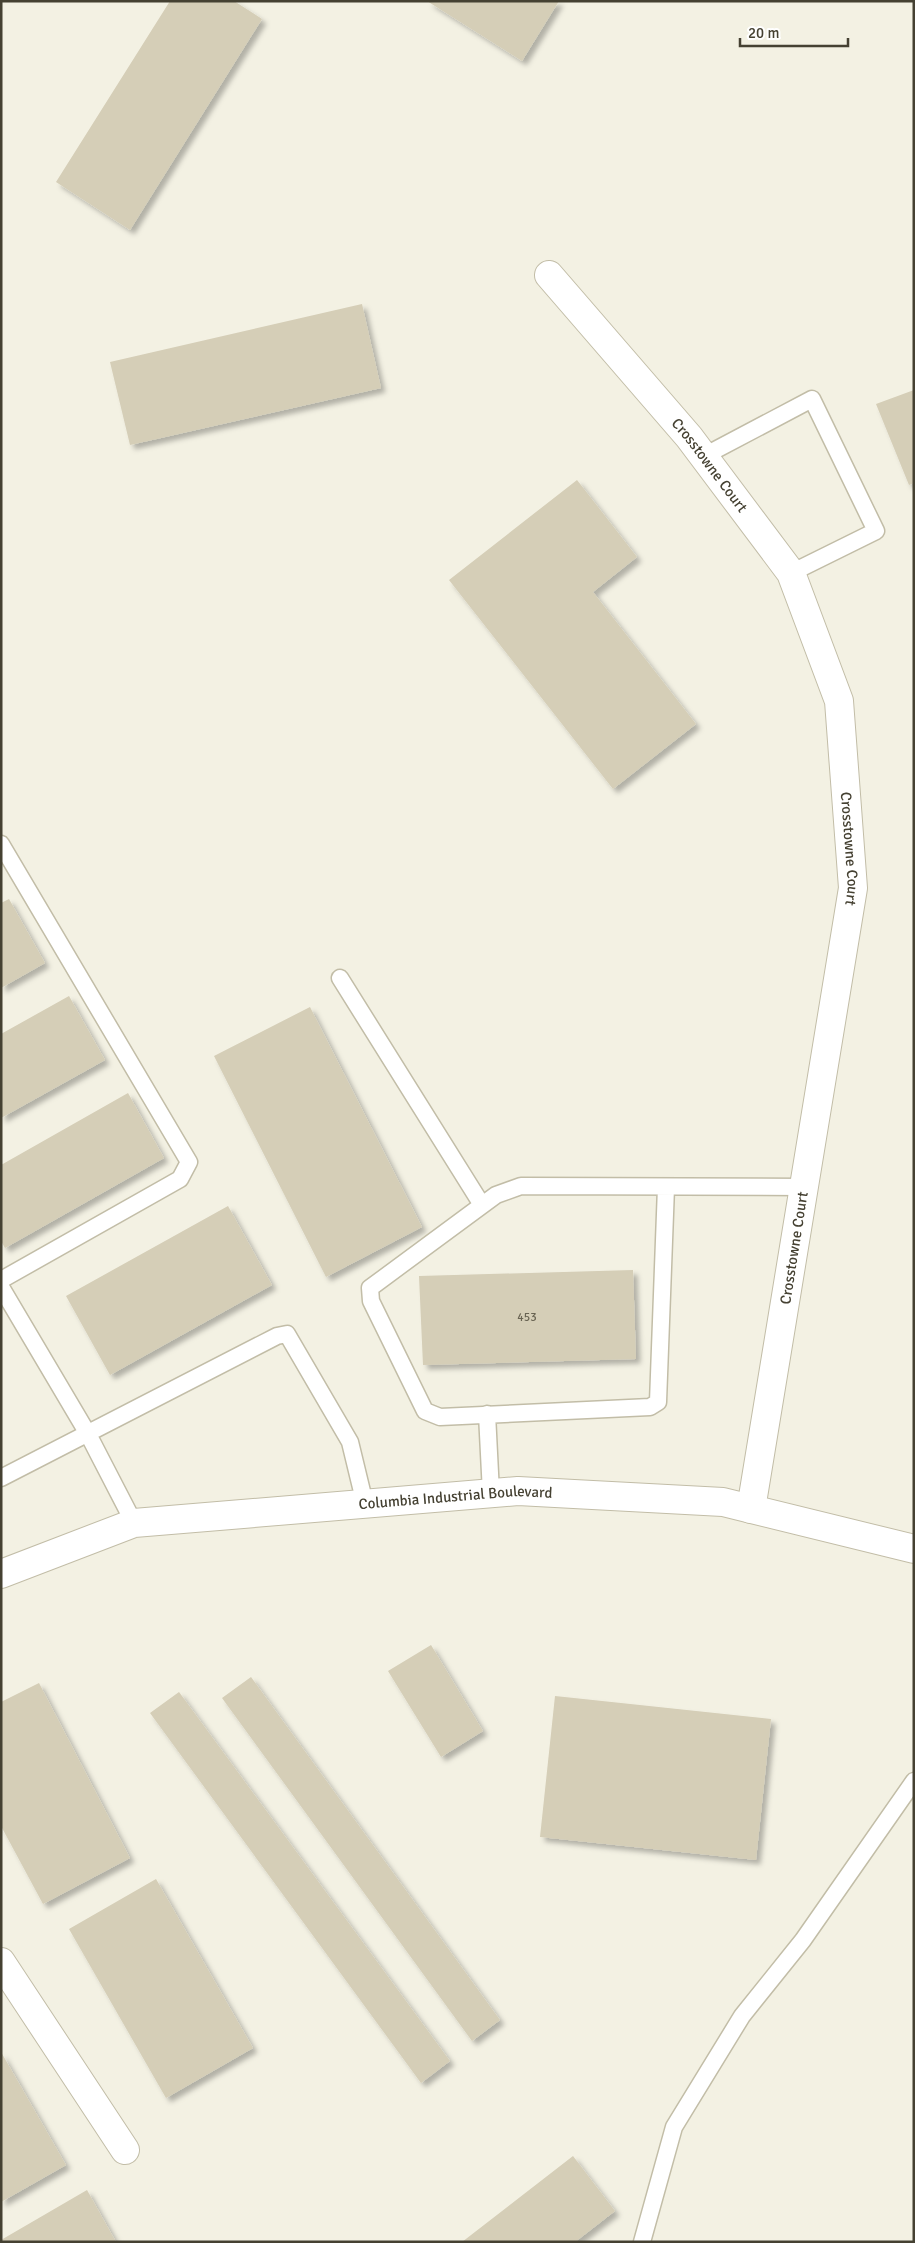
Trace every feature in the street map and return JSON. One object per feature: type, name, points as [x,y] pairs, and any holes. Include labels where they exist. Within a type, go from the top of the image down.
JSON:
[{"type":"street","name":"Crosstowne Court","points":[[549,275],[704,456],[791,572],[839,701],[853,888],[751,1509]]},
{"type":"street","name":"Columbia Industrial Boulevard","points":[[1,1574],[134,1523],[518,1491],[723,1502],[914,1549]]},
{"type":"street","points":[[1,1962],[125,2150]]},
{"type":"lane","points":[[704,456],[812,399],[876,531],[791,572]]},
{"type":"lane","points":[[1,844],[189,1162],[180,1179],[1,1280]]},
{"type":"lane","points":[[340,978],[482,1205]]},
{"type":"lane","points":[[666,1187],[658,1402],[650,1407],[440,1416],[425,1411],[371,1301],[370,1288],[496,1195],[521,1186],[804,1187]]},
{"type":"lane","points":[[1,1287],[88,1434],[134,1523]]},
{"type":"lane","points":[[1,1478],[277,1336],[287,1334],[350,1442],[365,1504]]},
{"type":"lane","points":[[487,1414],[491,1493]]},
{"type":"lane","points":[[642,2242],[674,2127],[742,2016],[803,1940],[914,1781]]},
{"type":"building","points":[[170,1],[234,1],[262,19],[130,230],[56,182]]},
{"type":"building","points":[[427,1],[559,1],[522,61]]},
{"type":"building","points":[[362,304],[381,388],[130,445],[110,362]]},
{"type":"building","points":[[914,390],[914,483],[909,485],[876,404]]},
{"type":"building","points":[[577,480],[637,557],[593,592],[696,724],[613,789],[449,580]]},
{"type":"building","points":[[9,899],[45,963],[1,988],[1,903]]},
{"type":"building","points":[[69,996],[105,1060],[1,1118],[1,1034]]},
{"type":"building","points":[[310,1007],[422,1227],[326,1277],[214,1056]]},
{"type":"building","points":[[128,1093],[164,1158],[5,1248],[1,1241],[1,1165]]},
{"type":"building","points":[[228,1206],[272,1285],[110,1375],[66,1296]]},
{"type":"building","points":[[633,1270],[636,1359],[423,1365],[419,1276]]},
{"type":"building","points":[[431,1645],[483,1731],[441,1757],[388,1671]]},
{"type":"building","points":[[251,1677],[500,2020],[472,2041],[222,1698]]},
{"type":"building","points":[[39,1683],[130,1858],[43,1904],[1,1826],[1,1702]]},
{"type":"building","points":[[179,1692],[450,2061],[421,2083],[150,1713]]},
{"type":"building","points":[[555,1696],[771,1719],[756,1860],[540,1837]]},
{"type":"building","points":[[156,1879],[253,2048],[166,2098],[69,1929]]},
{"type":"building","points":[[1,2052],[66,2165],[1,2202]]},
{"type":"building","points":[[573,2156],[615,2211],[575,2242],[462,2242]]},
{"type":"building","points":[[87,2190],[116,2242],[2,2242],[1,2240]]}]
